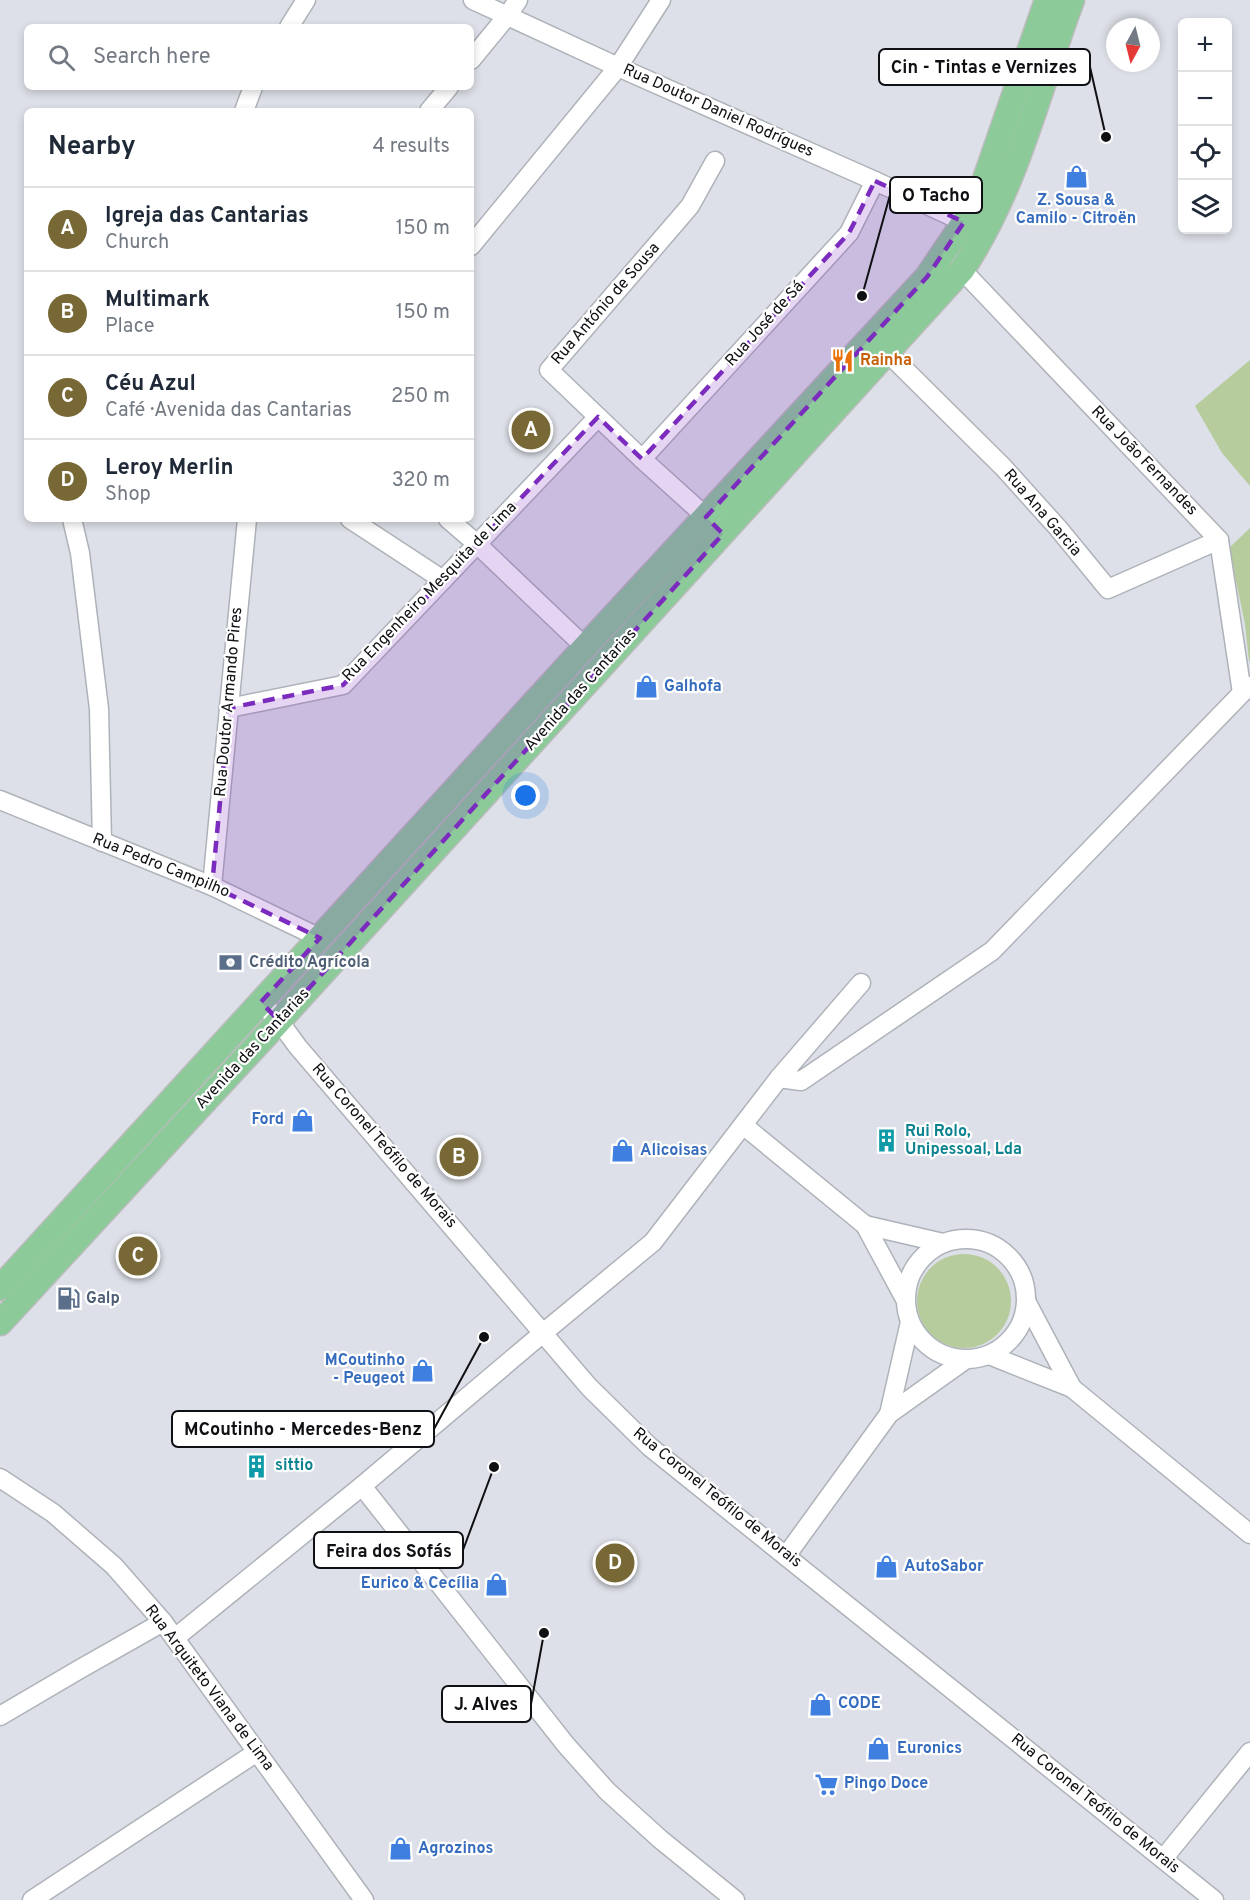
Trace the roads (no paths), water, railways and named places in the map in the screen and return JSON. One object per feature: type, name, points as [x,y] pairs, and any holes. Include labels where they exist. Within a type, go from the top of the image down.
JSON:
[{"type":"main road","name":"Avenida das Cantarias","points":[[0,1288],[585,647],[927,277],[964,222],[981,191],[1047,0]]},
{"type":"main road","name":"Avenida das Cantarias","points":[[0,1323],[279,1022],[962,270],[976,249],[1002,197],[1026,136],[1072,0]]},
{"type":"main road","points":[[279,1022],[280,1001],[333,939],[349,905]]},
{"type":"street","points":[[291,24],[306,0]]},
{"type":"street","name":"Rua Doutor Daniel Rodrígues","points":[[473,0],[513,8],[618,67],[964,222]]},
{"type":"street","points":[[474,242],[618,67],[661,0]]},
{"type":"street","points":[[474,56],[513,8]]},
{"type":"street","points":[[245,108],[252,90]]},
{"type":"street","points":[[432,108],[446,90]]},
{"type":"street","name":"Rua António de Sousa","points":[[715,161],[690,206],[549,370],[723,534]]},
{"type":"street","name":"Rua José de Sá","points":[[642,459],[849,232],[875,181]]},
{"type":"street","name":"Rua João Fernandes","points":[[962,270],[1219,540]]},
{"type":"street","name":"Rua Ana Garcia","points":[[888,353],[1003,467],[1058,528],[1108,589],[1219,540]]},
{"type":"street","name":"Rua Engenheiro Mesquita de Lima","points":[[229,708],[344,685],[598,417]]},
{"type":"street","points":[[73,522],[80,553],[99,709],[102,842]]},
{"type":"street","name":"Rua Doutor Armando Pires","points":[[212,886],[246,522]]},
{"type":"street","points":[[355,522],[443,579]]},
{"type":"street","points":[[451,522],[585,647]]},
{"type":"street","points":[[779,1078],[801,1081],[992,951],[1246,690],[1219,540]]},
{"type":"street","name":"Rua Pedro Campilho","points":[[0,800],[212,886],[320,938]]},
{"type":"street","points":[[175,1638],[362,1486],[653,1242],[779,1078],[861,982]]},
{"type":"street","name":"Rua Coronel Teófilo de Morais","points":[[261,1002],[590,1387],[650,1447],[1214,1900]]},
{"type":"street","points":[[743,1125],[865,1225],[905,1299],[910,1322],[919,1337],[932,1349],[948,1357],[965,1360],[989,1355],[1003,1348],[1014,1337],[1022,1323],[1027,1303]]},
{"type":"street","points":[[865,1225],[943,1243]]},
{"type":"street","points":[[905,1299],[908,1281],[916,1265],[928,1252],[943,1243],[963,1239],[983,1241],[1002,1250],[1016,1265],[1024,1283],[1027,1303],[1072,1388]]},
{"type":"street","points":[[889,1414],[910,1322]]},
{"type":"street","points":[[989,1355],[1072,1388],[1250,1534]]},
{"type":"street","points":[[786,1556],[889,1414],[965,1360]]},
{"type":"street","name":"Rua Arquiteto Viana de Lima","points":[[0,1478],[53,1513],[114,1566],[163,1622],[364,1900]]},
{"type":"street","points":[[362,1486],[566,1745],[607,1791],[660,1839],[735,1900]]},
{"type":"street","points":[[0,1716],[163,1622]]},
{"type":"street","points":[[32,1900],[257,1752]]},
{"type":"street","points":[[1163,1859],[1250,1752]]},
{"type":"place","name":"Cin - Tintas e Vernizes","points":[[1106,137]]},
{"type":"place","name":"Z. Sousa & Camilo - Citroën","points":[[1076,176]]},
{"type":"place","name":"O Tacho","points":[[862,296]]},
{"type":"place","name":"Rainha","points":[[842,361]]},
{"type":"place","name":"Igreja das Cantarias","points":[[531,430]]},
{"type":"place","name":"Galhofa","points":[[646,687]]},
{"type":"place","name":"Crédito Agrícola","points":[[231,963]]},
{"type":"place","name":"Ford","points":[[302,1120]]},
{"type":"place","name":"Rui Rolo, Unipessoal, Lda","points":[[887,1141]]},
{"type":"place","name":"Alicoisas","points":[[622,1151]]},
{"type":"place","name":"Multimark","points":[[459,1157]]},
{"type":"place","name":"Céu Azul","points":[[138,1256]]},
{"type":"place","name":"Galp","points":[[68,1299]]},
{"type":"place","name":"MCoutinho - Mercedes-Benz","points":[[484,1337]]},
{"type":"place","name":"MCoutinho - Peugeot","points":[[423,1370]]},
{"type":"place","name":"sittio","points":[[257,1466]]},
{"type":"place","name":"Feira dos Sofás","points":[[494,1467]]},
{"type":"place","name":"Leroy Merlin","points":[[615,1563]]},
{"type":"place","name":"AutoSabor","points":[[886,1567]]},
{"type":"place","name":"Eurico & Cecília","points":[[497,1584]]},
{"type":"place","name":"J. Alves","points":[[544,1633]]},
{"type":"place","name":"CODE","points":[[820,1704]]},
{"type":"place","name":"Euronics","points":[[879,1749]]},
{"type":"place","name":"Pingo Doce","points":[[826,1784]]},
{"type":"place","name":"Agrozinos","points":[[400,1849]]}]
